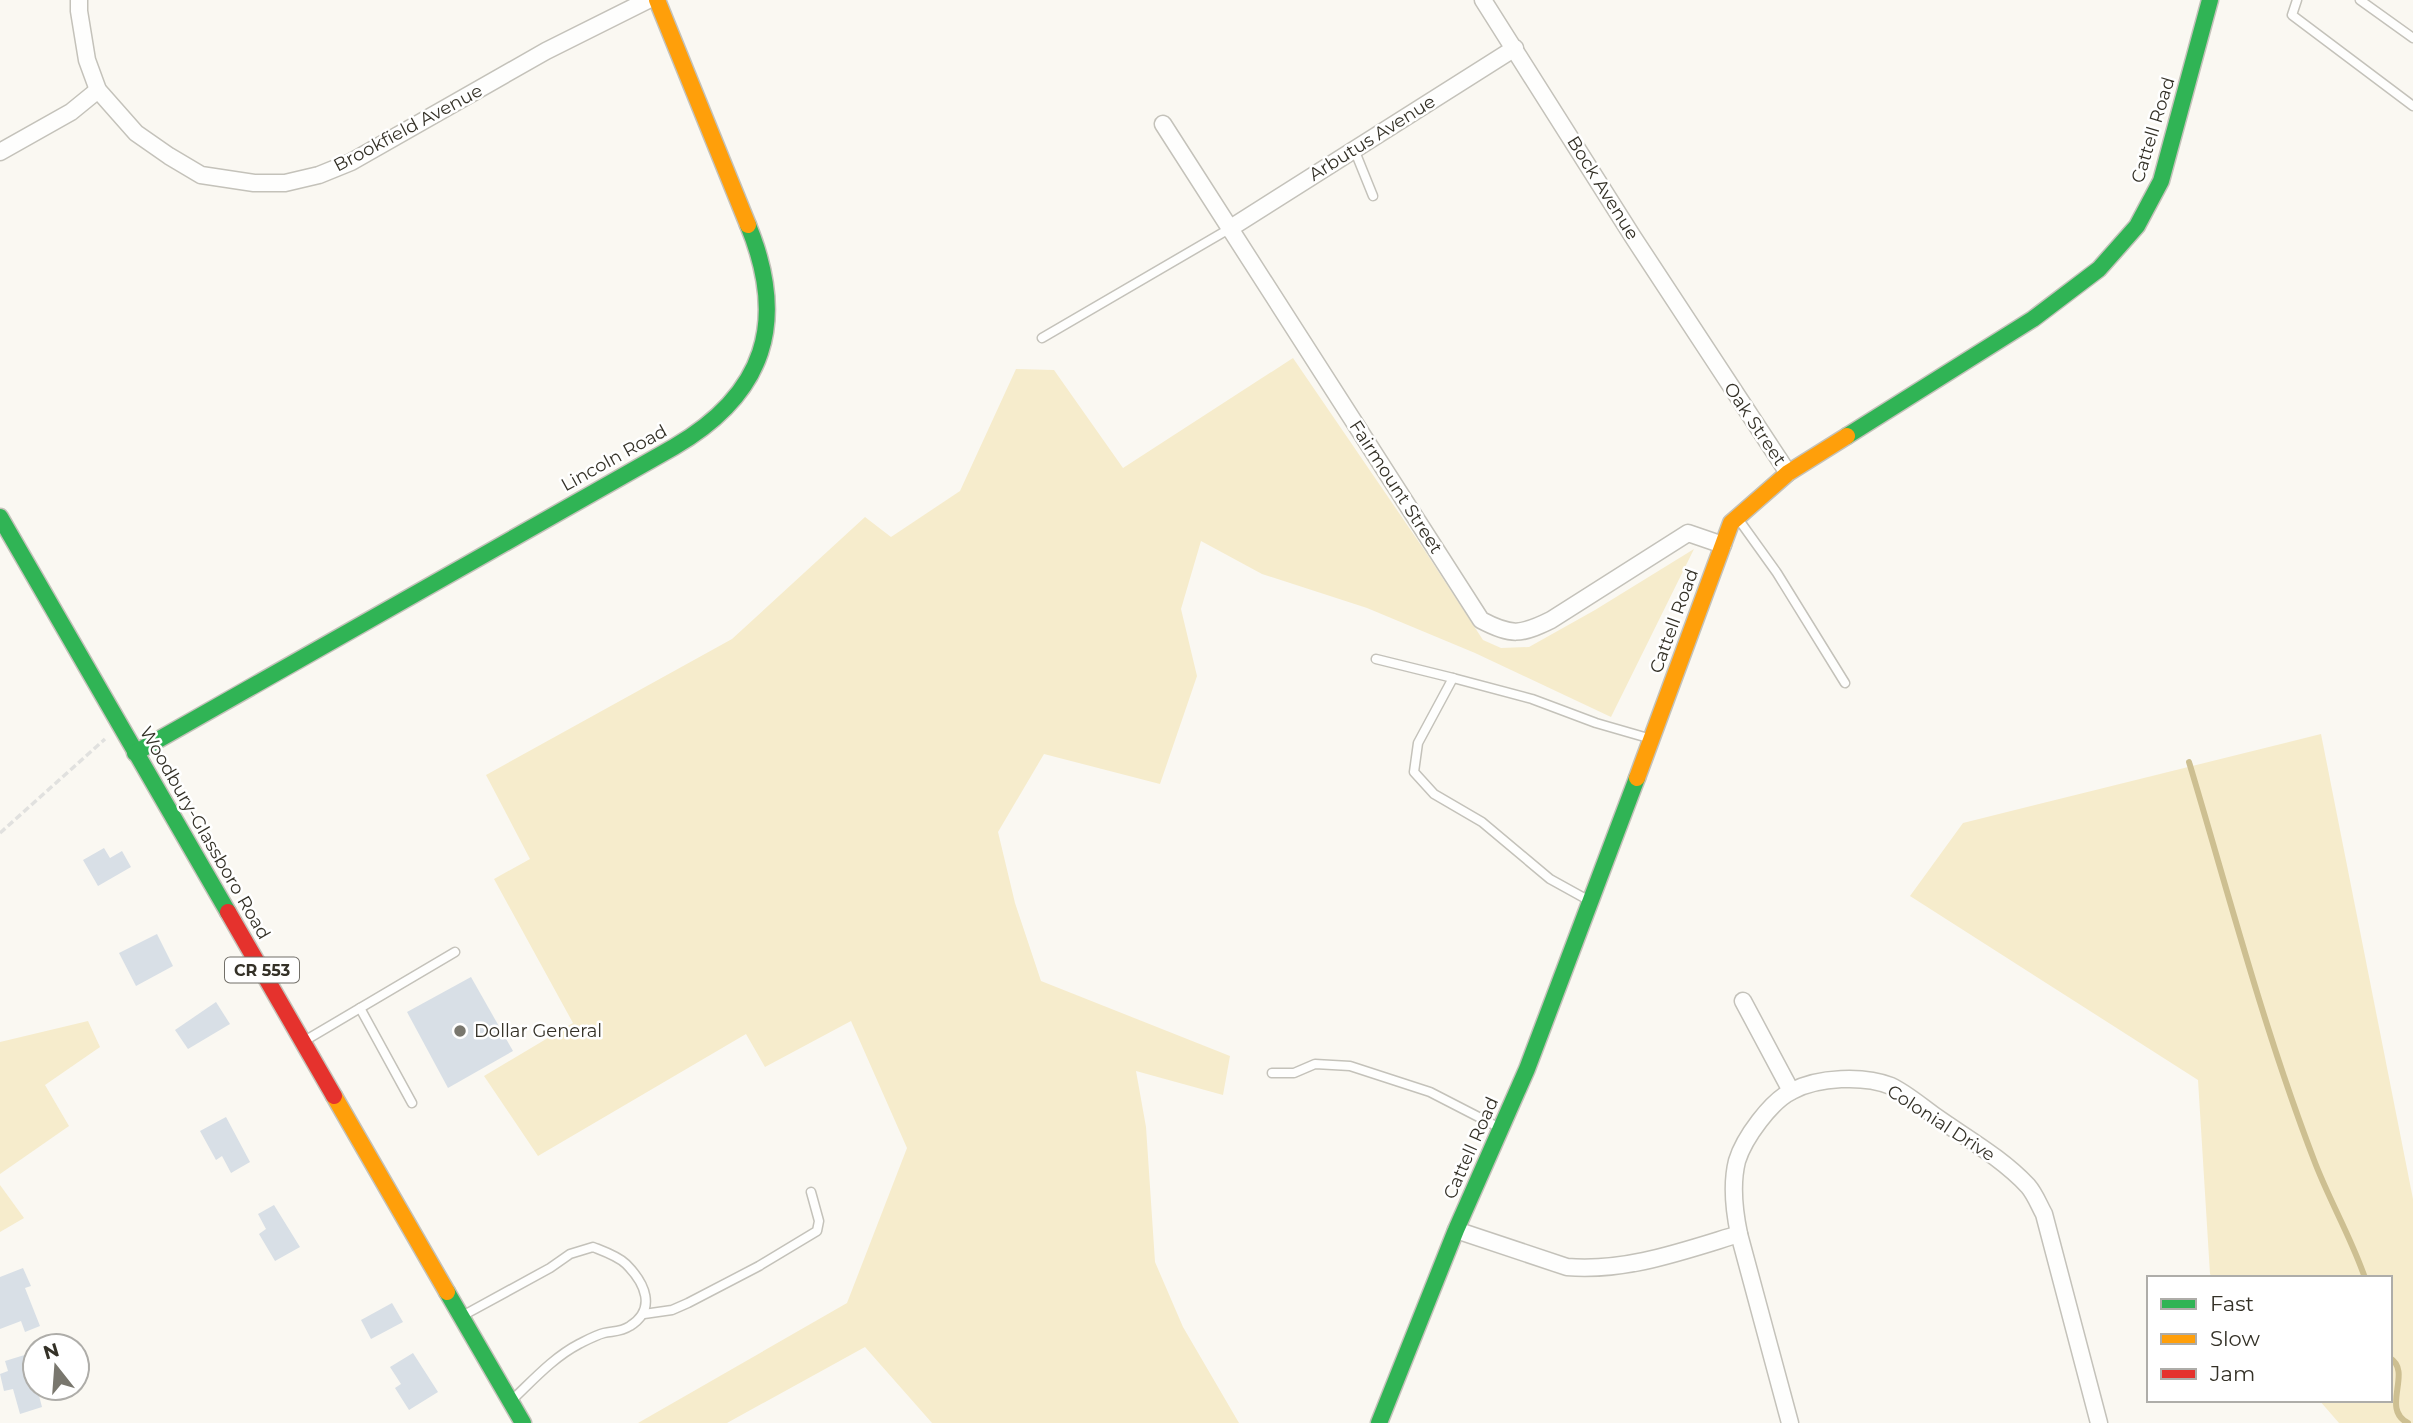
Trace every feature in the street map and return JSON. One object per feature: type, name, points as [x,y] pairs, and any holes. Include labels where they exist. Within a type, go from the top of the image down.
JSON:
[{"type":"street","points":[[0,152],[71,112],[98,90],[88,60],[79,0]]},
{"type":"street","name":"Brookfield Avenue","points":[[98,90],[136,133],[201,175],[254,183],[285,183],[319,175],[351,162],[546,51],[648,0]]},
{"type":"street","name":"Lincoln Road","points":[[135,752],[674,447],[711,424],[734,400],[755,364],[767,328],[767,294],[763,267],[657,0]]},
{"type":"street","name":"Bock Avenue","points":[[1483,0],[1722,375]]},
{"type":"street","name":"Cattell Road","points":[[1379,1423],[1456,1230],[1527,1069],[1731,523],[1788,473],[2033,319],[2099,269],[2137,226],[2161,181],[2210,0]]},
{"type":"street","name":"Arbutus Avenue","points":[[1229,229],[1515,48]]},
{"type":"street","name":"Fairmount Street","points":[[1163,124],[1481,620],[1501,631],[1527,632],[1551,620],[1688,533],[1723,545]]},
{"type":"street","name":"Oak Street","points":[[1722,375],[1788,473]]},
{"type":"street","name":"Woodbury-Glassboro Road","points":[[0,517],[523,1423]]},
{"type":"street","points":[[1743,1001],[1791,1091]]},
{"type":"street","name":"Colonial Drive","points":[[1790,1423],[1734,1210],[1734,1182],[1738,1160],[1746,1140],[1761,1118],[1791,1091],[1828,1080],[1854,1079],[1890,1086],[2016,1174],[2031,1189],[2044,1214],[2099,1423]]},
{"type":"street","points":[[1456,1230],[1567,1267],[1586,1269],[1615,1268],[1685,1251],[1739,1234]]},
{"type":"lane","points":[[2297,0],[2292,15],[2413,106]]},
{"type":"lane","points":[[2360,0],[2413,38]]},
{"type":"lane","points":[[1354,149],[1373,197]]},
{"type":"lane","points":[[1042,338],[1229,229]]},
{"type":"lane","points":[[1737,517],[1777,573],[1845,683]]},
{"type":"lane","points":[[1377,659],[1532,699],[1596,723],[1651,739]]},
{"type":"lane","points":[[1453,678],[1418,743],[1414,772],[1434,794],[1482,822],[1550,879],[1590,902]]},
{"type":"lane","points":[[303,1041],[455,952]]},
{"type":"lane","points":[[360,1008],[412,1103]]},
{"type":"lane","points":[[1272,1073],[1294,1073],[1315,1064],[1350,1066],[1430,1092],[1501,1128]]},
{"type":"lane","points":[[511,1401],[559,1356],[604,1333],[627,1328],[644,1314],[672,1310],[688,1303],[759,1266],[817,1231],[819,1221],[810,1192]]},
{"type":"lane","points":[[462,1316],[550,1268],[570,1254],[593,1247],[625,1262],[645,1294],[647,1301],[644,1314]]},
{"type":"path","points":[[0,832],[120,725]]},
{"type":"shaded area","points":[[1293,358],[1483,640],[1501,648],[1529,647],[1694,549],[1611,717],[1475,653],[1367,608],[1262,574],[1201,541],[1181,609],[1197,676],[1160,784],[1044,754],[998,832],[1015,903],[1041,981],[1230,1056],[1223,1095],[1136,1071],[1146,1127],[1155,1262],[1183,1327],[1239,1423],[932,1423],[865,1347],[727,1423],[638,1423],[847,1303],[907,1148],[851,1021],[765,1067],[746,1034],[538,1156],[484,1076],[573,1023],[494,879],[530,859],[486,775],[732,639],[865,517],[891,537],[960,491],[1016,369],[1054,370],[1123,468]]},
{"type":"shaded area","points":[[2321,734],[2413,1199],[2413,1423],[2339,1423],[2321,1402],[2392,1402],[2392,1276],[2212,1276],[2198,1080],[1910,896],[1963,823]]},
{"type":"shaded area","points":[[88,1021],[100,1047],[45,1085],[69,1126],[0,1174],[0,1042]]},
{"type":"shaded area","points":[[0,1185],[24,1218],[0,1232]]},
{"type":"building","points":[[104,848],[110,858],[122,851],[131,867],[98,886],[83,860]]},
{"type":"building","points":[[157,934],[173,966],[136,986],[119,953]]},
{"type":"building","name":"Dollar General","points":[[471,977],[513,1051],[448,1088],[407,1012]]},
{"type":"building","points":[[216,1002],[230,1024],[188,1049],[175,1030]]},
{"type":"building","points":[[226,1117],[250,1162],[231,1173],[222,1156],[216,1160],[200,1131]]},
{"type":"building","points":[[274,1205],[300,1247],[275,1261],[259,1234],[266,1229],[258,1214]]},
{"type":"building","points":[[23,1268],[31,1286],[25,1288],[40,1326],[25,1332],[21,1321],[0,1329],[0,1277]]},
{"type":"building","points":[[392,1303],[403,1322],[371,1339],[361,1320]]},
{"type":"building","points":[[413,1353],[438,1392],[409,1410],[395,1388],[401,1384],[390,1367]]},
{"type":"building","points":[[21,1356],[21,1402],[41,1402],[42,1407],[20,1414],[13,1389],[4,1391],[0,1374],[8,1371],[5,1361]]},
{"type":"waterway","points":[[2189,762],[2279,1062],[2314,1160],[2364,1276]]},
{"type":"waterway","points":[[2392,1360],[2399,1372],[2397,1409],[2400,1417],[2408,1423]]},
{"type":"traffic: fast","points":[[1847,436],[2033,319],[2099,269],[2137,226],[2161,181],[2210,0]]},
{"type":"traffic: fast","points":[[135,753],[674,447],[705,426],[730,404],[748,379],[760,352],[766,324],[766,293],[760,260],[748,225]]},
{"type":"traffic: fast","points":[[0,517],[228,912]]},
{"type":"traffic: fast","points":[[1379,1423],[1456,1230],[1527,1069],[1637,778]]},
{"type":"traffic: fast","points":[[447,1292],[523,1423]]},
{"type":"traffic: slow","points":[[657,0],[748,225]]},
{"type":"traffic: slow","points":[[1637,778],[1731,523],[1788,473],[1847,436]]},
{"type":"traffic: slow","points":[[334,1096],[447,1292]]},
{"type":"traffic: jam","points":[[228,912],[334,1096]]},
{"type":"place","name":"Dollar General","points":[[460,1031]]}]
